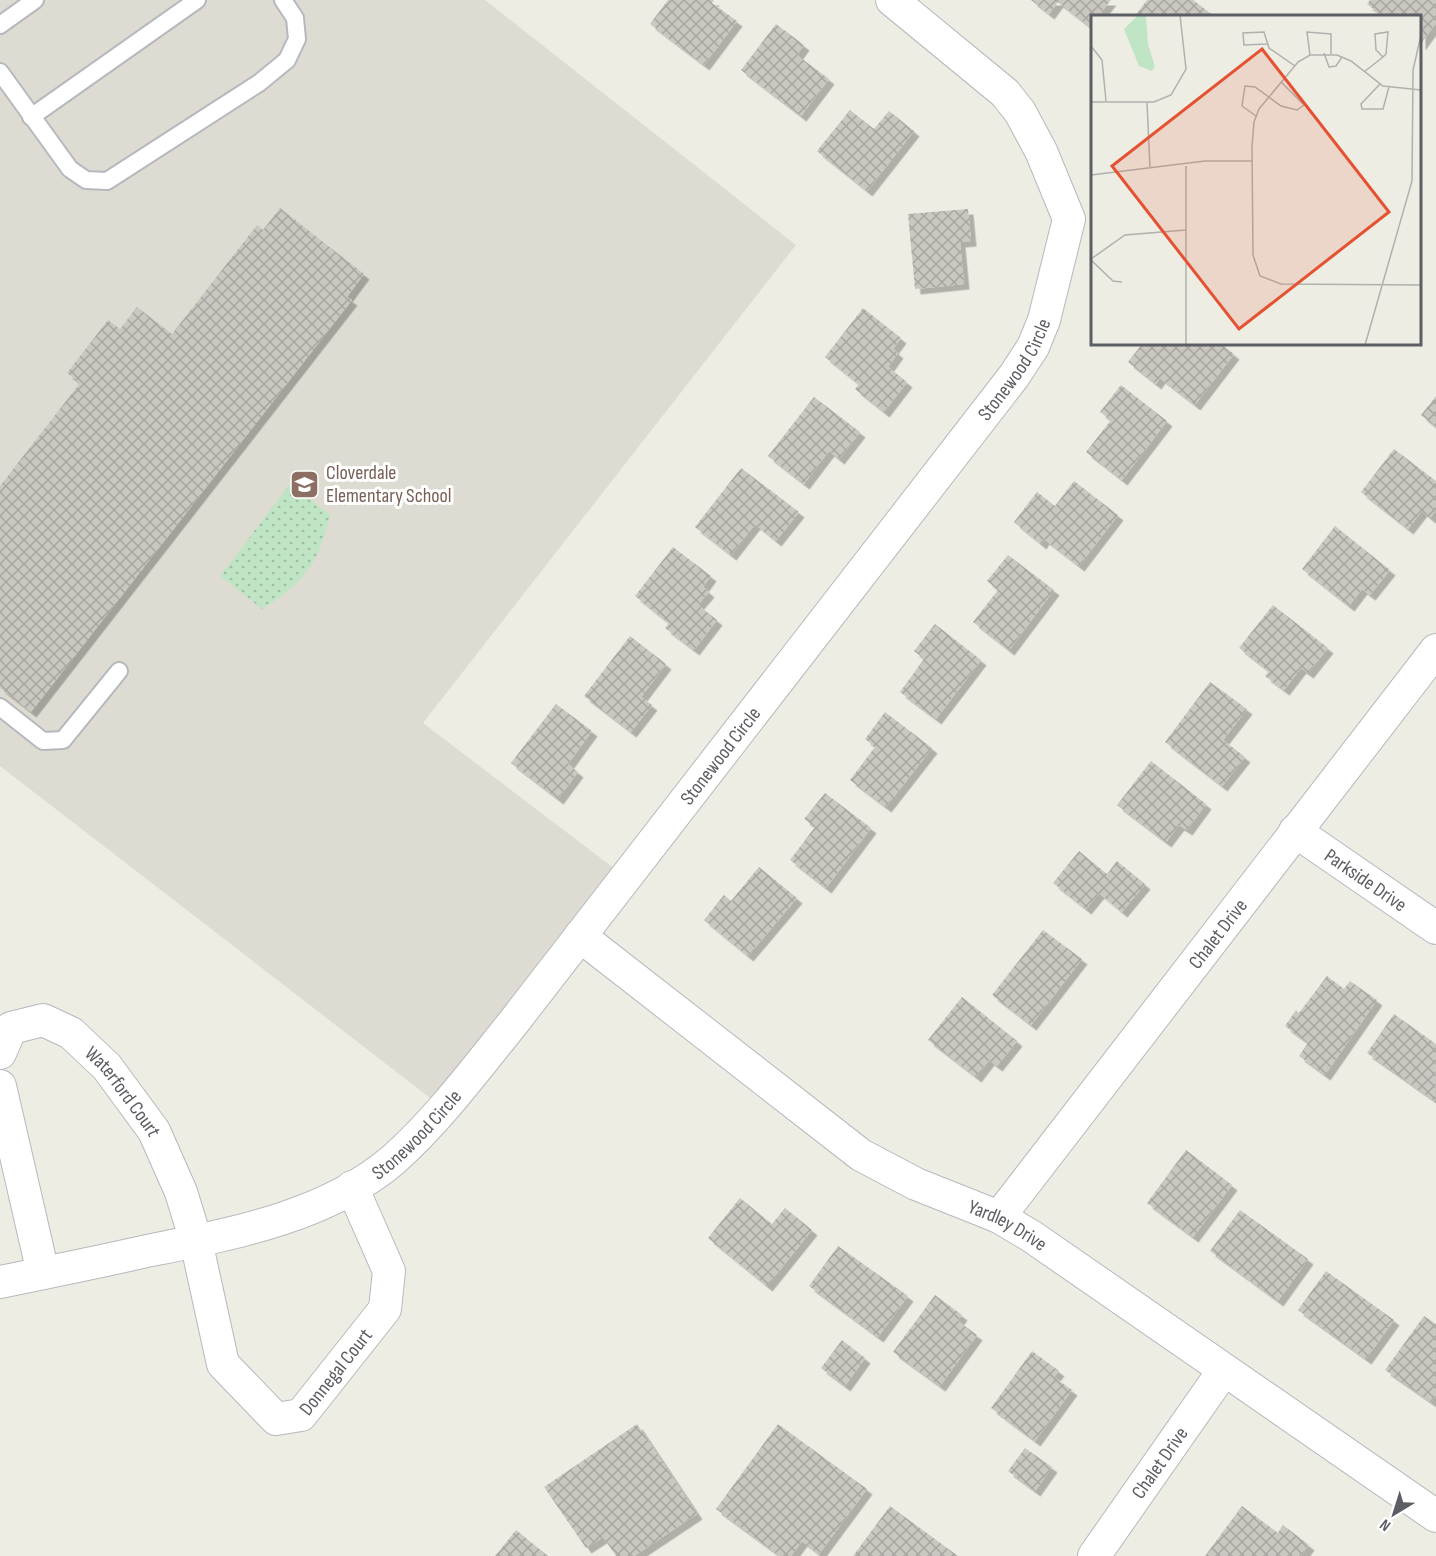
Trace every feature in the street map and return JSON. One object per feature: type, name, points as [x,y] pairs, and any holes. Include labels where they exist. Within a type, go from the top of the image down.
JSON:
[{"type":"street","name":"Stonewood Circle","points":[[0,1282],[196,1241],[295,1215],[352,1187],[392,1161],[436,1117],[580,936],[1014,376],[1033,347],[1044,320],[1069,219],[1041,151],[1020,112],[1005,93],[892,0]]},
{"type":"street","name":"Chalet Drive","points":[[999,1217],[1436,650]]},
{"type":"street","name":"Parkside Drive","points":[[1295,831],[1436,928]]},
{"type":"street","name":"Yardley Drive","points":[[580,936],[861,1155],[916,1184],[999,1217],[1031,1236],[1436,1516]]},
{"type":"street","name":"Waterford Court","points":[[0,1053],[11,1029],[43,1020],[71,1033],[107,1067],[154,1131],[181,1192],[196,1241]]},
{"type":"street","points":[[0,1086],[43,1273]]},
{"type":"street","name":"Donnegal Court","points":[[196,1241],[223,1364],[276,1419],[301,1415],[385,1309],[389,1270],[352,1187]]},
{"type":"street","name":"Chalet Drive","points":[[1094,1556],[1224,1370]]},
{"type":"lane","points":[[0,25],[35,0]]},
{"type":"lane","points":[[31,117],[197,0]]},
{"type":"lane","points":[[0,72],[70,169],[86,180],[107,181],[259,83],[287,60],[297,39],[296,18],[284,0]]},
{"type":"lane","points":[[0,707],[43,741],[63,740],[74,730],[119,671]]},
{"type":"shaded area","name":"Cloverdale Elementary School","points":[[0,0],[485,0],[796,245],[423,723],[615,869],[434,1101],[0,766]]},
{"type":"green space","points":[[290,484],[330,515],[321,546],[308,570],[289,590],[262,609],[220,576]]},
{"type":"building","points":[[668,0],[714,0],[712,3],[737,21],[704,65],[650,24]]},
{"type":"building","points":[[1031,0],[1111,0],[1099,15],[1091,15],[1090,27],[1058,2],[1049,14]]},
{"type":"building","points":[[1147,0],[1193,0],[1213,15],[1136,15]]},
{"type":"building","points":[[1370,0],[1436,0],[1436,23],[1421,44],[1421,15],[1382,15],[1367,4]]},
{"type":"building","points":[[776,24],[804,45],[797,55],[829,79],[801,116],[741,70]]},
{"type":"building","points":[[850,110],[874,129],[889,111],[914,131],[867,191],[817,151]]},
{"type":"building","points":[[280,208],[364,274],[347,297],[352,300],[31,712],[0,688],[0,486],[80,383],[67,373],[108,320],[120,329],[137,307],[172,334],[257,225],[263,230]]},
{"type":"building","points":[[968,209],[971,241],[960,242],[964,284],[915,289],[908,214]]},
{"type":"building","points":[[863,308],[901,338],[893,349],[898,353],[888,367],[907,382],[884,412],[855,389],[859,384],[825,357]]},
{"type":"building","points":[[1141,345],[1222,345],[1234,354],[1195,405],[1160,378],[1156,384],[1128,362]]},
{"type":"building","points":[[1121,385],[1167,421],[1122,480],[1086,452],[1111,420],[1100,412]]},
{"type":"building","points":[[1436,396],[1436,427],[1421,415]]},
{"type":"building","points":[[814,397],[860,432],[839,459],[829,451],[804,484],[768,456]]},
{"type":"building","points":[[1394,449],[1436,481],[1436,510],[1430,518],[1422,511],[1408,529],[1361,492]]},
{"type":"building","points":[[741,468],[799,512],[776,541],[755,524],[731,555],[695,527]]},
{"type":"building","points":[[1074,481],[1118,515],[1079,566],[1044,539],[1041,544],[1014,522],[1037,492],[1055,506]]},
{"type":"building","points":[[1335,526],[1390,570],[1370,595],[1362,589],[1349,606],[1302,569]]},
{"type":"building","points":[[673,547],[711,576],[703,587],[709,592],[698,605],[717,620],[694,650],[665,628],[669,623],[635,596]]},
{"type":"building","points":[[1008,555],[1054,590],[1009,650],[973,622],[998,590],[987,581]]},
{"type":"building","points":[[1273,605],[1328,648],[1308,673],[1301,668],[1284,690],[1265,676],[1269,671],[1239,648]]},
{"type":"building","points":[[935,624],[981,660],[936,719],[900,692],[924,659],[914,651]]},
{"type":"building","points":[[630,636],[666,664],[641,697],[652,705],[631,732],[584,696]]},
{"type":"building","points":[[1210,682],[1247,709],[1223,740],[1245,757],[1222,786],[1165,742]]},
{"type":"building","points":[[556,704],[592,731],[568,764],[578,772],[558,799],[511,763]]},
{"type":"building","points":[[885,712],[932,748],[886,807],[850,780],[875,747],[865,739]]},
{"type":"building","points":[[1151,761],[1206,804],[1187,830],[1179,825],[1166,842],[1117,805]]},
{"type":"building","points":[[825,793],[871,828],[826,888],[790,860],[815,827],[804,819]]},
{"type":"building","points":[[1079,851],[1107,874],[1117,861],[1145,884],[1122,912],[1099,893],[1086,909],[1053,883]]},
{"type":"building","points":[[759,867],[797,898],[748,956],[704,920],[724,895],[731,901]]},
{"type":"building","points":[[1043,930],[1082,959],[1031,1025],[992,995]]},
{"type":"building","points":[[1327,976],[1344,989],[1350,981],[1377,1000],[1325,1075],[1299,1056],[1308,1043],[1285,1026],[1296,1010],[1299,1013]]},
{"type":"building","points":[[962,997],[1017,1041],[997,1066],[989,1060],[976,1077],[928,1040]]},
{"type":"building","points":[[1394,1014],[1436,1044],[1435,1101],[1367,1053]]},
{"type":"building","points":[[1186,1150],[1232,1185],[1193,1237],[1147,1203]]},
{"type":"building","points":[[740,1198],[772,1224],[785,1208],[812,1230],[767,1286],[708,1238]]},
{"type":"building","points":[[1240,1210],[1308,1259],[1278,1301],[1210,1251]]},
{"type":"building","points":[[838,1246],[908,1296],[878,1337],[809,1286]]},
{"type":"building","points":[[1326,1271],[1394,1320],[1366,1359],[1298,1310]]},
{"type":"building","points":[[935,1295],[962,1315],[958,1321],[977,1335],[940,1386],[893,1352]]},
{"type":"building","points":[[1424,1316],[1436,1324],[1436,1395],[1431,1402],[1385,1370]]},
{"type":"building","points":[[842,1340],[865,1358],[845,1386],[821,1368]]},
{"type":"building","points":[[1032,1351],[1059,1371],[1054,1377],[1072,1390],[1035,1441],[991,1408]]},
{"type":"building","points":[[637,1424],[697,1514],[634,1556],[616,1556],[603,1537],[586,1548],[544,1487]]},
{"type":"building","points":[[778,1424],[867,1489],[819,1554],[802,1541],[791,1556],[780,1556],[716,1509]]},
{"type":"building","points":[[1025,1448],[1052,1467],[1035,1491],[1008,1471]]},
{"type":"building","points":[[890,1506],[958,1556],[853,1556]]},
{"type":"building","points":[[1242,1506],[1278,1533],[1283,1525],[1309,1545],[1301,1556],[1205,1556]]},
{"type":"building","points":[[516,1530],[548,1556],[495,1556]]},
{"type":"place","name":"Cloverdale Elementary School","points":[[305,484]]}]
